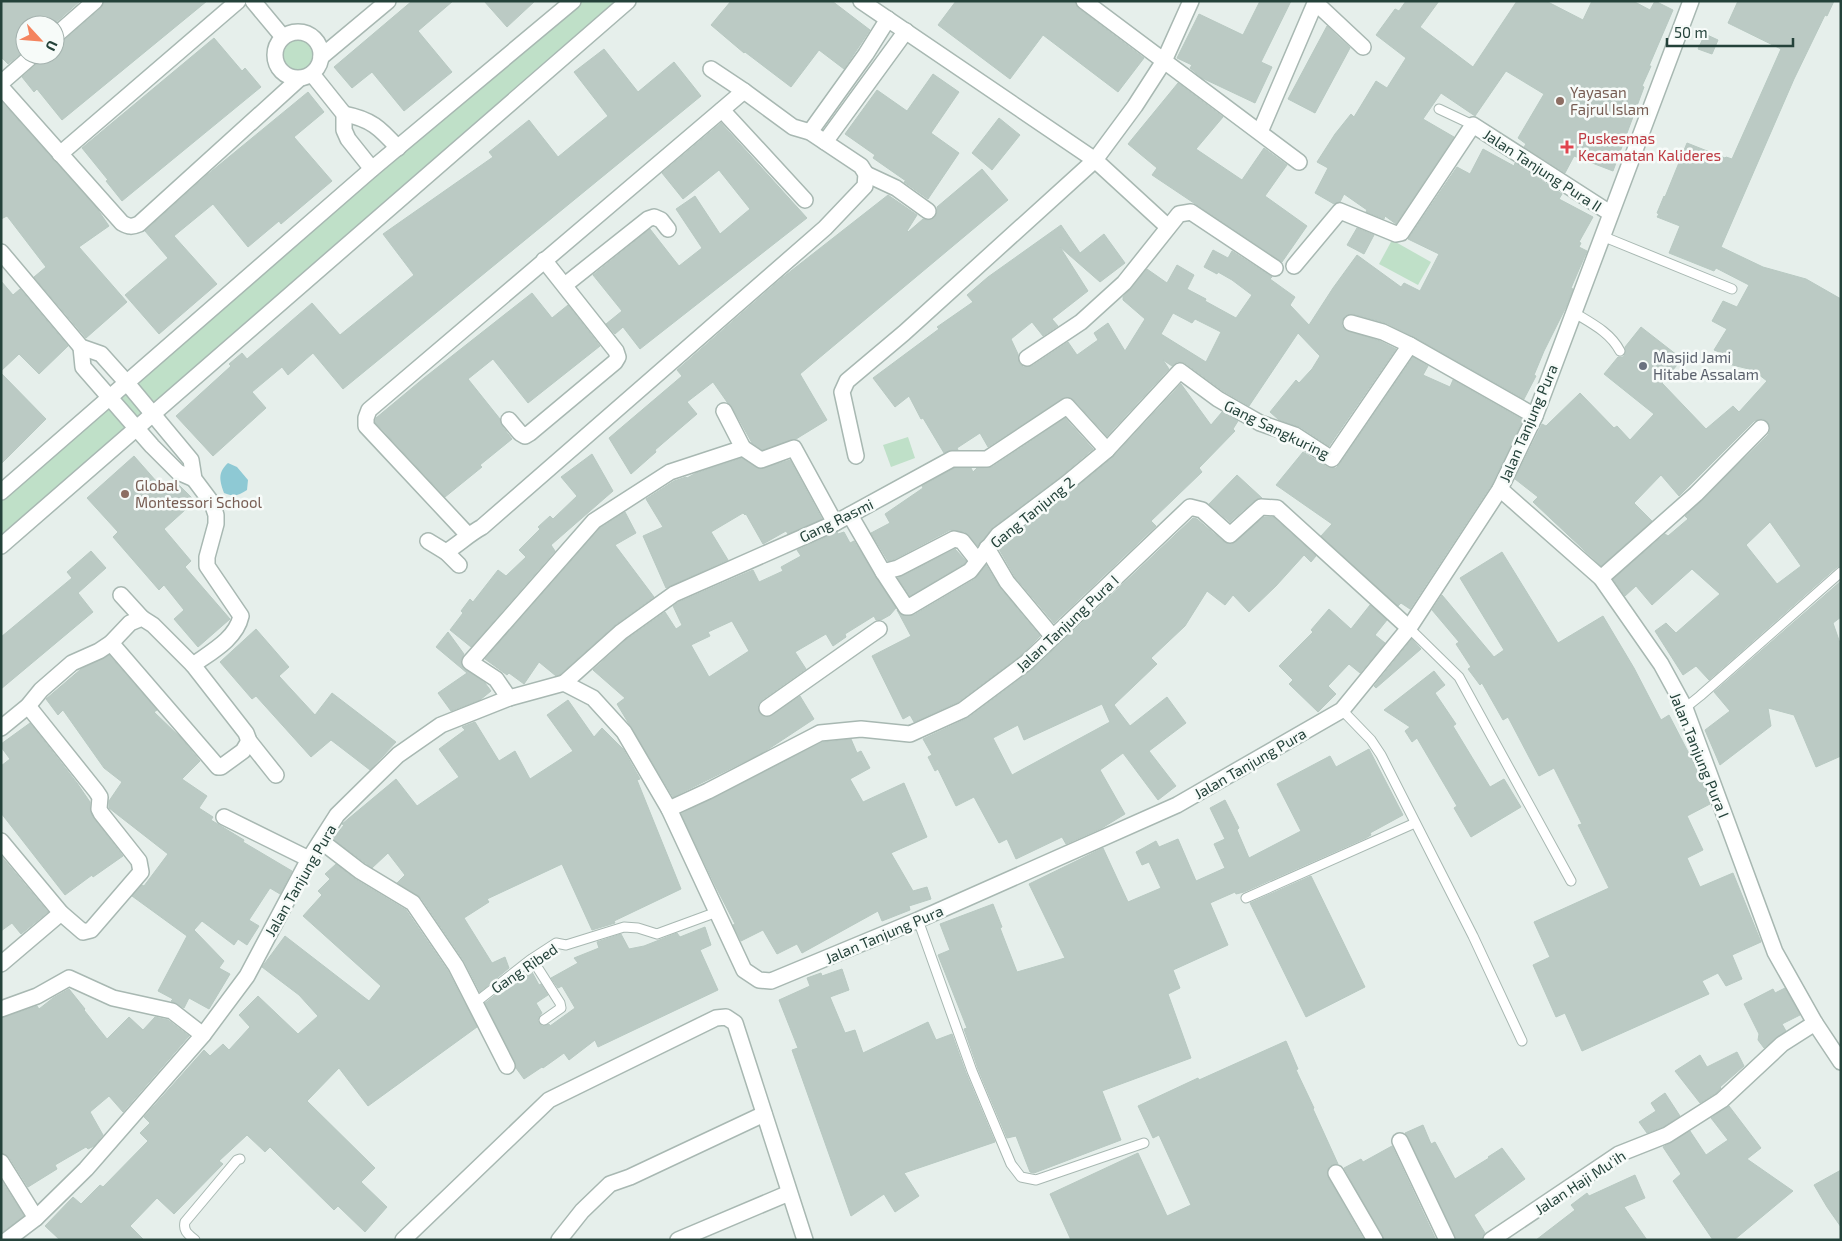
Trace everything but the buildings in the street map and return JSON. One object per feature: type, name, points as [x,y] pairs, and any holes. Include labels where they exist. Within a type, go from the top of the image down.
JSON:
[{"type":"street","points":[[65,27],[95,1]]},
{"type":"street","points":[[60,154],[238,1]]},
{"type":"street","points":[[253,1],[283,37]]},
{"type":"street","points":[[321,57],[388,1]]},
{"type":"street","points":[[1,492],[372,169],[573,1]]},
{"type":"street","points":[[1,546],[628,1]]},
{"type":"street","points":[[861,1],[1095,160],[1168,227]]},
{"type":"street","points":[[1084,1],[1299,162]]},
{"type":"street","points":[[856,456],[842,392],[847,381],[904,333],[1095,160],[1135,106],[1164,61],[1191,1]]},
{"type":"street","name":"Jalan Tanjung Pura","points":[[8,1240],[36,1218],[86,1169],[203,1035],[247,976],[309,859],[338,815],[398,755],[441,725],[509,698],[564,683],[593,698],[624,732],[669,809],[744,970],[758,980],[771,981],[918,920],[1178,805],[1342,710],[1409,628],[1500,489],[1535,416],[1691,1]]},
{"type":"street","points":[[1260,132],[1316,2],[1363,47]]},
{"type":"street","points":[[810,132],[866,54],[888,19]]},
{"type":"street","points":[[825,142],[906,31]]},
{"type":"street","points":[[1,87],[122,223],[128,227],[139,224],[305,76],[319,66],[321,57],[319,46],[315,39],[307,33],[296,32],[283,37],[275,49],[276,64],[284,74],[293,78],[305,76]]},
{"type":"street","points":[[1,83],[22,65]]},
{"type":"street","points":[[711,69],[793,127],[810,132],[861,166],[866,174],[896,188],[928,211]]},
{"type":"street","points":[[305,76],[344,114],[360,117],[373,123],[398,148]]},
{"type":"street","points":[[468,535],[366,426],[369,410],[744,91]]},
{"type":"street","points":[[722,110],[805,200]]},
{"type":"street","points":[[344,114],[344,130],[348,139],[372,169]]},
{"type":"street","name":"Jalan Tanjung Pura II","points":[[1294,266],[1340,211],[1396,234],[1401,233],[1473,125],[1610,213]]},
{"type":"street","points":[[446,552],[482,527],[825,228],[865,186],[866,174]]},
{"type":"street","points":[[1027,358],[1081,322],[1117,289],[1179,214],[1190,212],[1275,268]]},
{"type":"street","points":[[565,285],[648,219],[654,217],[661,220],[668,229]]},
{"type":"street","points":[[1,252],[81,347],[101,354],[127,383],[191,460],[194,479],[212,503],[216,515],[216,524],[207,556],[207,566],[241,616],[238,627],[227,639],[194,665]]},
{"type":"street","points":[[509,420],[525,436],[615,362],[621,361],[616,351],[544,260]]},
{"type":"street","points":[[1351,322],[1383,332],[1410,345],[1535,416]]},
{"type":"street","name":"Gang Sangkuring","points":[[1106,450],[1180,370],[1218,399],[1260,423],[1295,435],[1332,459],[1410,345]]},
{"type":"street","points":[[81,347],[83,367],[152,446],[178,472],[194,479]]},
{"type":"street","name":"Gang Rasmi","points":[[564,683],[621,632],[674,594],[836,522],[952,459],[987,459],[1067,406],[1106,450]]},
{"type":"street","points":[[724,411],[743,448],[762,460],[794,448],[836,522]]},
{"type":"street","points":[[1601,578],[1696,494],[1761,428]]},
{"type":"street","points":[[509,698],[496,679],[470,662],[594,521],[670,472],[743,448]]},
{"type":"street","name":"Gang Tanjung 2","points":[[884,572],[906,607],[909,608],[970,571],[998,535],[1066,484],[1106,450]]},
{"type":"street","name":"Jalan Tanjung Pura I","points":[[1500,489],[1601,578],[1661,664],[1685,708],[1775,952],[1841,1062]]},
{"type":"street","name":"Jalan Tanjung Pura I","points":[[669,809],[820,733],[861,729],[910,734],[963,710],[1027,662],[1190,507],[1202,510],[1230,535],[1261,507],[1277,508],[1409,628]]},
{"type":"street","points":[[850,515],[884,572],[898,568],[954,539],[962,541],[982,554],[1053,637]]},
{"type":"street","points":[[428,541],[446,552],[459,565]]},
{"type":"street","points":[[121,595],[142,618],[153,625],[194,665],[246,733],[249,742],[276,775]]},
{"type":"street","points":[[1,728],[28,706],[41,690],[72,663],[99,651],[111,643],[130,623],[142,618]]},
{"type":"street","points":[[767,708],[879,629]]},
{"type":"street","points":[[111,643],[218,767],[221,767],[242,751],[249,742]]},
{"type":"street","points":[[1,842],[61,913],[83,932],[91,930],[141,872],[141,865],[101,813],[99,809],[100,797],[28,706]]},
{"type":"street","points":[[224,817],[309,859]]},
{"type":"street","name":"Gang Ribed","points":[[320,841],[360,872],[413,903],[456,966],[507,1066]]},
{"type":"street","points":[[1,964],[61,913]]},
{"type":"street","points":[[1,1009],[37,996],[69,978],[113,998],[172,1011],[203,1035]]},
{"type":"street","points":[[403,1240],[549,1100],[716,1018],[726,1017],[735,1023],[805,1240]]},
{"type":"street","name":"Jalan Haji Mu'ih","points":[[1491,1240],[1619,1154],[1667,1135],[1722,1100],[1782,1044],[1816,1023]]},
{"type":"street","points":[[560,1240],[582,1211],[610,1184],[630,1177],[764,1114]]},
{"type":"street","points":[[1400,1141],[1447,1240]]},
{"type":"street","points":[[1,1162],[36,1218]]},
{"type":"street","points":[[1336,1173],[1375,1240]]},
{"type":"street","points":[[678,1240],[789,1192]]},
{"type":"lane","points":[[1439,109],[1473,125]]},
{"type":"lane","points":[[1602,236],[1732,289]]},
{"type":"lane","points":[[1573,312],[1606,333],[1616,342],[1620,351]]},
{"type":"lane","points":[[1685,708],[1841,572]]},
{"type":"lane","points":[[1409,628],[1459,677],[1571,881]]},
{"type":"lane","points":[[1342,710],[1371,740],[1473,936],[1522,1041]]},
{"type":"lane","points":[[1246,898],[1415,823]]},
{"type":"lane","name":"Gang Ribed","points":[[475,1003],[556,943],[566,945],[624,928],[638,928],[657,934],[717,912]]},
{"type":"lane","points":[[918,920],[972,1071],[1011,1164],[1021,1177],[1036,1180],[1144,1143]]},
{"type":"lane","points":[[532,959],[560,1003],[561,1008],[544,1020]]},
{"type":"lane","points":[[195,1240],[186,1232],[185,1222],[237,1160],[240,1159]]},
{"type":"green space","points":[[573,1],[628,1],[1,544],[1,492]]},
{"type":"green space","points":[[294,32],[302,32],[311,36],[317,42],[321,55],[317,68],[311,74],[302,78],[294,78],[285,74],[279,68],[275,59],[275,51],[279,42],[285,36]]},
{"type":"green space","points":[[1392,240],[1431,262],[1418,285],[1379,264]]},
{"type":"green space","points":[[908,437],[915,458],[891,467],[883,445]]},
{"type":"water","points":[[228,463],[237,467],[248,480],[247,490],[238,495],[224,493],[221,474]]},
{"type":"place","name":"Yayasan Fajrul Islam","points":[[1560,101]]},
{"type":"place","name":"Puskesmas Kecamatan Kalideres","points":[[1567,147]]},
{"type":"place","name":"Masjid Jami Hitabe Assalam","points":[[1643,366]]},
{"type":"place","name":"Global Montessori School","points":[[125,494]]}]
